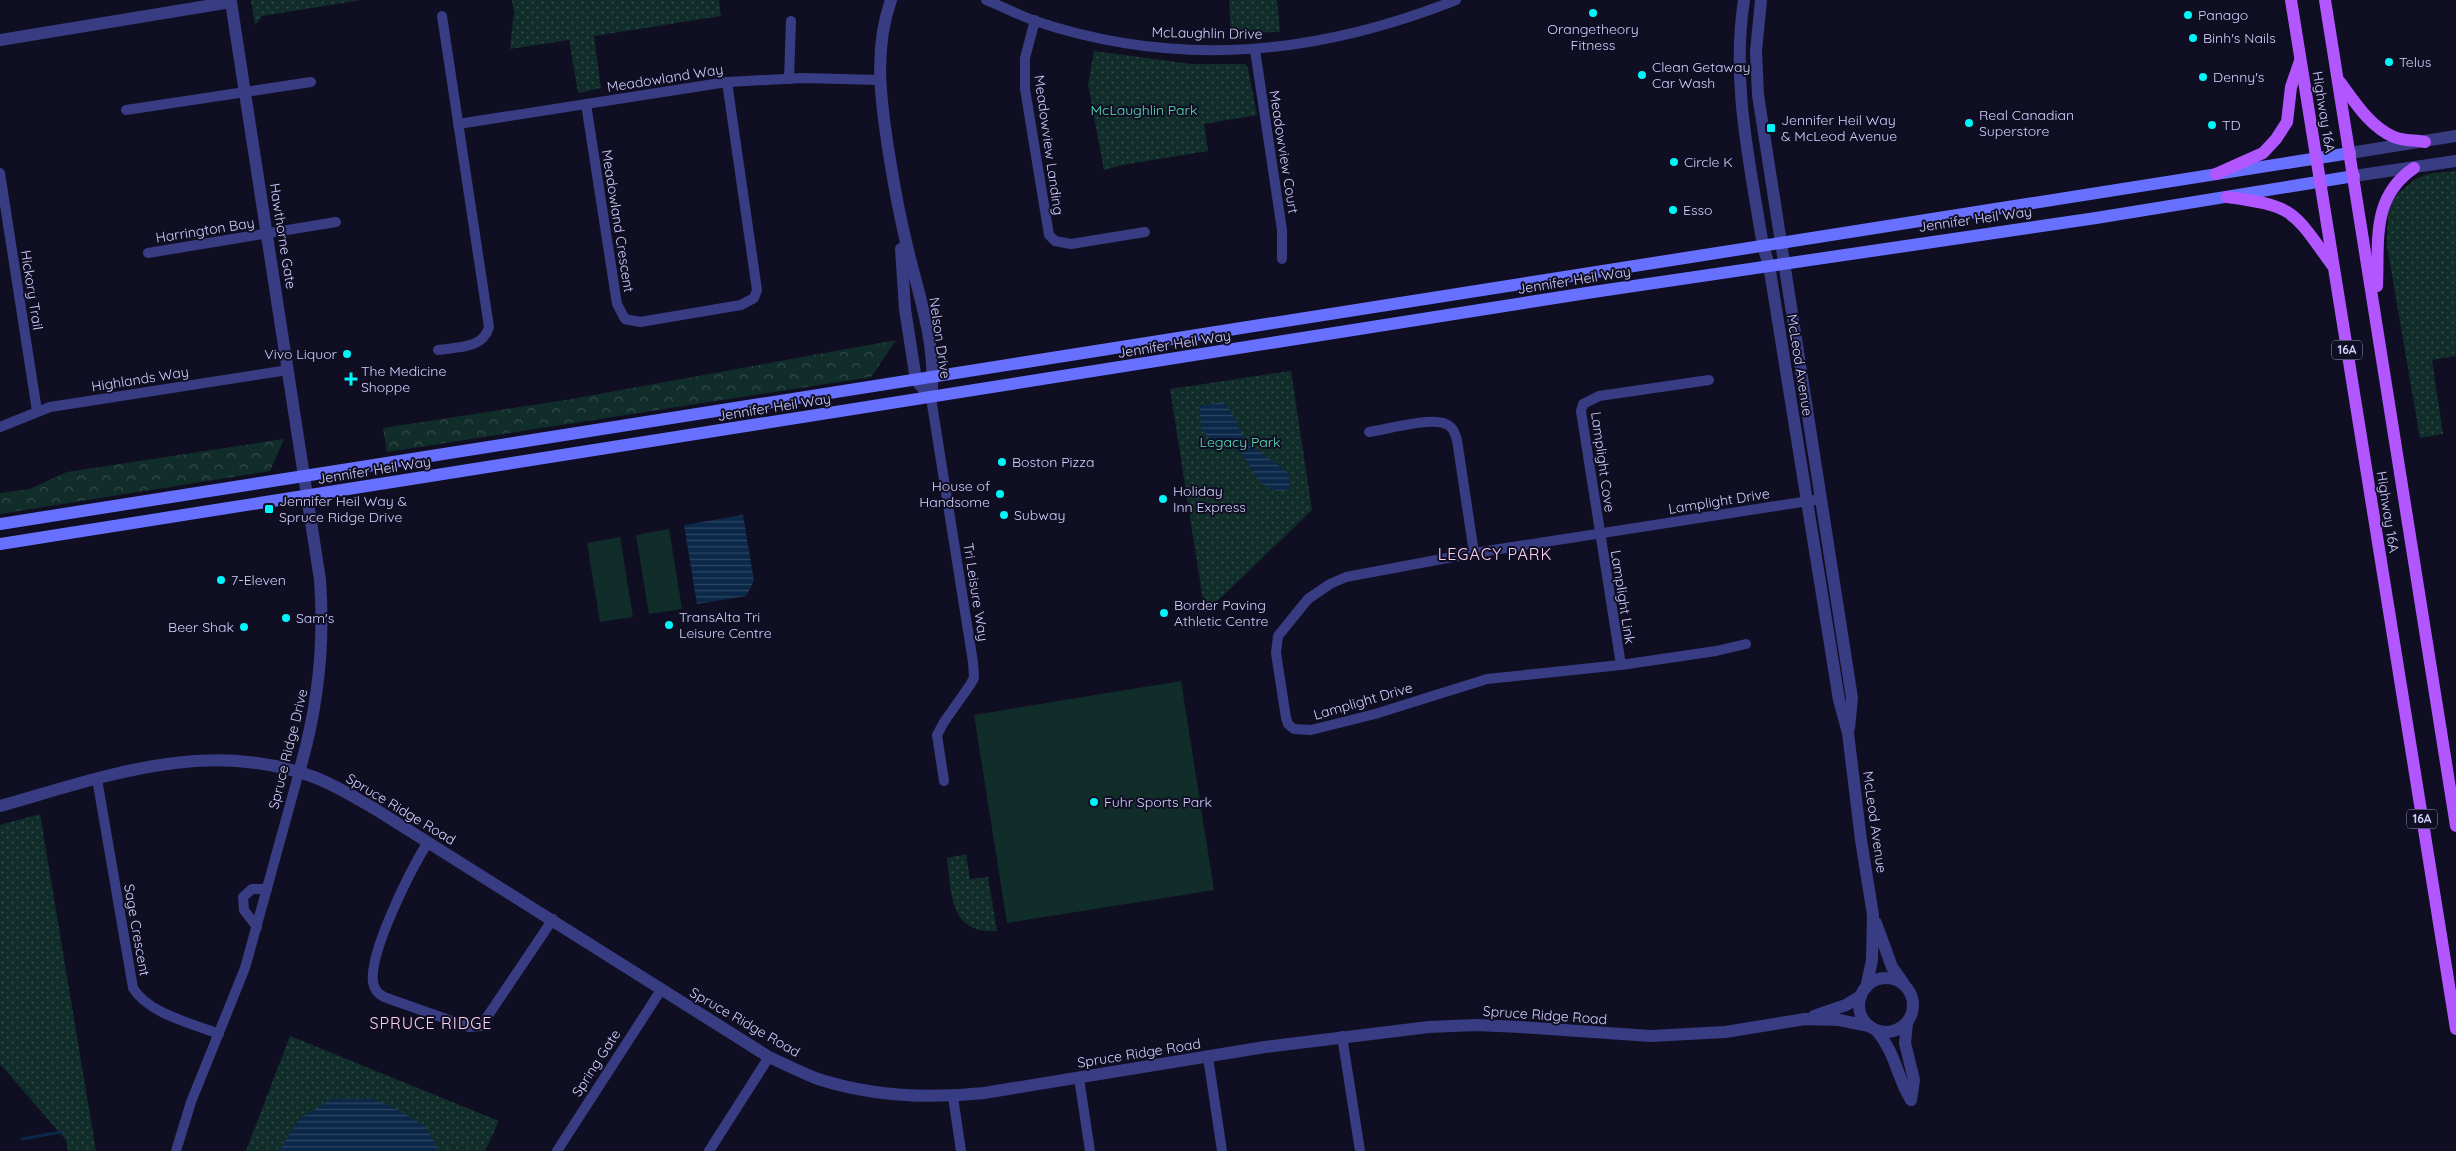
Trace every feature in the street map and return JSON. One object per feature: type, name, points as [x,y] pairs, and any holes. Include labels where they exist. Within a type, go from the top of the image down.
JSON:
[{"type":"main road","name":"Highway 16A","points":[[2292,0],[2456,1029]]},
{"type":"main road","name":"Highway 16A","points":[[2325,0],[2456,826]]},
{"type":"main road","points":[[2216,174],[2263,153],[2276,140],[2287,122],[2291,87],[2301,59]]},
{"type":"main road","points":[[2337,78],[2363,112],[2382,130],[2395,138],[2425,142]]},
{"type":"main road","name":"Jennifer Heil Way","points":[[0,524],[2350,153]]},
{"type":"main road","points":[[2376,314],[2382,207],[2394,184],[2414,168]]},
{"type":"main road","name":"Jennifer Heil Way","points":[[0,544],[1769,265],[2226,197],[2354,176]]},
{"type":"main road","points":[[2226,197],[2272,204],[2289,210],[2302,222],[2334,267]]},
{"type":"street","name":"Nelson Drive","points":[[891,0],[882,38],[879,80],[899,218],[905,309],[916,380],[931,398]]},
{"type":"street","name":"McLaughlin Drive","points":[[986,0],[1035,20],[1098,38],[1147,46],[1196,50],[1255,50],[1298,45],[1381,27],[1456,0]]},
{"type":"street","name":"McLeod Avenue","points":[[1744,0],[1739,61],[1741,98],[1763,246],[1769,265],[1839,700],[1848,733],[1861,840],[1873,915],[1872,960],[1863,992]]},
{"type":"street","name":"McLeod Avenue","points":[[1761,0],[1756,51],[1758,95],[1852,698],[1848,733]]},
{"type":"street","points":[[0,40],[231,1]]},
{"type":"street","name":"Hawthorne Gate","points":[[231,1],[305,476]]},
{"type":"street","points":[[438,350],[479,343],[486,337],[489,327],[442,16]]},
{"type":"street","name":"Meadowview Landing","points":[[1035,20],[1025,58],[1024,82],[1049,235],[1055,241],[1071,244],[1144,232]]},
{"type":"street","points":[[790,79],[791,21]]},
{"type":"street","name":"Meadowview Court","points":[[1255,50],[1282,230],[1282,259]]},
{"type":"street","name":"Meadowland Way","points":[[458,124],[727,82],[790,79],[879,80]]},
{"type":"street","points":[[126,110],[311,82]]},
{"type":"street","name":"Meadowland Crescent","points":[[586,104],[617,304],[620,313],[625,319],[640,322],[741,305],[754,298],[757,290],[727,82]]},
{"type":"street","points":[[2350,153],[2456,136]]},
{"type":"street","points":[[2354,176],[2456,161]]},
{"type":"street","name":"Hickory Trail","points":[[0,173],[37,411]]},
{"type":"street","name":"Nelson Drive","points":[[899,218],[921,302],[934,377],[931,398]]},
{"type":"street","name":"Harrington Bay","points":[[148,253],[336,222]]},
{"type":"street","name":"Highlands Way","points":[[0,427],[50,407],[288,370]]},
{"type":"street","name":"Lamplight Cove","points":[[1599,534],[1580,415],[1583,404],[1599,396],[1709,380]]},
{"type":"street","name":"Tri Leisure Way","points":[[931,398],[974,678],[937,735],[944,781]]},
{"type":"street","points":[[1369,432],[1432,422],[1449,425],[1455,432],[1474,553]]},
{"type":"street","name":"Spruce Ridge Drive","points":[[176,1151],[191,1102],[245,968],[314,713],[322,649],[320,580],[305,476]]},
{"type":"street","name":"Lamplight Drive","points":[[1746,644],[1716,651],[1621,665],[1487,679],[1338,724],[1301,730],[1294,729],[1288,724],[1276,643],[1285,625],[1308,599],[1346,576],[1474,553],[1821,499]]},
{"type":"street","name":"Lamplight Link","points":[[1599,534],[1621,665]]},
{"type":"street","name":"Spruce Ridge Road","points":[[0,806],[167,762],[204,759],[250,761],[299,772],[335,786],[428,842],[553,919],[661,990],[769,1057],[816,1078],[850,1088],[893,1094],[953,1097],[1342,1036],[1429,1026],[1476,1025],[1617,1035],[1687,1035],[1725,1032],[1805,1019],[1846,1004],[1863,992]]},
{"type":"street","name":"Sage Crescent","points":[[97,779],[133,988],[140,999],[158,1009],[219,1034]]},
{"type":"street","points":[[428,842],[399,897],[384,931],[373,978],[376,991],[384,997],[469,1027],[481,1026],[553,919]]},
{"type":"street","points":[[257,927],[244,910],[243,897],[252,889],[267,889]]},
{"type":"street","name":"McLeod Avenue","points":[[1873,915],[1892,967],[1904,984]]},
{"type":"street","points":[[1882,978],[1896,980],[1904,984],[1910,992],[1914,1005],[1907,1023],[1905,1043],[1914,1080],[1911,1100],[1902,1084],[1889,1046],[1860,1010],[1863,992],[1882,978]]},
{"type":"street","name":"Spring Gate","points":[[557,1151],[661,990]]},
{"type":"street","name":"Spruce Ridge Road","points":[[1805,1019],[1840,1020],[1873,1028]]},
{"type":"street","points":[[1873,1028],[1891,1032],[1907,1023]]},
{"type":"street","points":[[1342,1036],[1360,1151]]},
{"type":"street","points":[[709,1151],[769,1057]]},
{"type":"street","points":[[1208,1057],[1222,1151]]},
{"type":"street","points":[[1079,1078],[1090,1151]]},
{"type":"street","points":[[953,1097],[961,1151]]},
{"type":"green space","points":[[251,0],[361,0],[262,16],[255,25]]},
{"type":"green space","points":[[512,0],[719,0],[721,16],[594,36],[601,88],[578,93],[569,40],[510,49],[514,12]]},
{"type":"green space","points":[[1229,0],[1277,0],[1280,32],[1231,33]]},
{"type":"green space","name":"McLaughlin Park","points":[[1094,51],[1192,64],[1245,64],[1248,68],[1257,115],[1204,124],[1208,151],[1122,165],[1104,170],[1088,84]]},
{"type":"green space","points":[[2456,171],[2456,356],[2432,360],[2443,434],[2420,438],[2387,246],[2388,213],[2395,196],[2414,180],[2427,174]]},
{"type":"green space","points":[[896,340],[871,377],[387,452],[383,428],[566,400]]},
{"type":"green space","name":"Legacy Park","points":[[1291,371],[1312,510],[1205,613],[1170,389]]},
{"type":"green space","points":[[284,439],[270,471],[0,514],[0,493],[30,489],[67,472]]},
{"type":"green space","points":[[669,529],[682,609],[649,614],[636,535]]},
{"type":"green space","points":[[620,537],[633,617],[600,622],[587,543]]},
{"type":"green space","name":"Fuhr Sports Park","points":[[1181,681],[1214,890],[1007,923],[974,715]]},
{"type":"green space","points":[[40,814],[96,1151],[68,1151],[66,1140],[0,1064],[0,825]]},
{"type":"green space","points":[[966,854],[970,879],[988,877],[997,931],[981,930],[970,926],[961,919],[956,909],[952,898],[947,858]]},
{"type":"green space","points":[[290,1036],[499,1121],[485,1151],[246,1151]]},
{"type":"water","points":[[1222,402],[1231,412],[1248,442],[1289,474],[1290,489],[1279,491],[1270,489],[1263,484],[1240,451],[1233,445],[1214,440],[1201,430],[1200,406]]},
{"type":"water","points":[[743,515],[754,581],[746,596],[697,604],[684,525]]},
{"type":"water","points":[[334,1098],[372,1099],[395,1108],[426,1127],[439,1151],[279,1151],[299,1119]]},
{"type":"waterway","points":[[22,1139],[61,1132]]},
{"type":"place","name":"Orangetheory Fitness","points":[[1593,13]]},
{"type":"place","name":"Panago","points":[[2188,15]]},
{"type":"place","name":"Binh's Nails","points":[[2193,38]]},
{"type":"place","name":"Telus","points":[[2389,62]]},
{"type":"place","name":"Clean Getaway Car Wash","points":[[1642,75]]},
{"type":"place","name":"Denny's","points":[[2203,77]]},
{"type":"place","name":"Real Canadian Superstore","points":[[1969,123]]},
{"type":"place","name":"TD","points":[[2212,125]]},
{"type":"place","name":"Jennifer Heil Way & McLeod Avenue","points":[[1771,128]]},
{"type":"place","name":"Circle K","points":[[1674,162]]},
{"type":"place","name":"Esso","points":[[1673,210]]},
{"type":"place","name":"Vivo Liquor","points":[[347,354]]},
{"type":"place","name":"The Medicine Shoppe","points":[[351,379]]},
{"type":"place","name":"Boston Pizza","points":[[1002,462]]},
{"type":"place","name":"House of Handsome","points":[[1000,494]]},
{"type":"place","name":"Holiday Inn Express","points":[[1163,499]]},
{"type":"place","name":"Jennifer Heil Way & Spruce Ridge Drive","points":[[269,509]]},
{"type":"place","name":"Subway","points":[[1004,515]]},
{"type":"place","name":"7-Eleven","points":[[221,580]]},
{"type":"place","name":"Border Paving Athletic Centre","points":[[1164,613]]},
{"type":"place","name":"Sam's","points":[[286,618]]},
{"type":"place","name":"TransAlta Tri Leisure Centre","points":[[669,625]]},
{"type":"place","name":"Beer Shak","points":[[244,627]]},
{"type":"place","name":"Fuhr Sports Park","points":[[1094,802]]},
{"type":"district","name":"LEGACY PARK","points":[[1495,554]]},
{"type":"district","name":"SPRUCE RIDGE","points":[[431,1023]]}]
